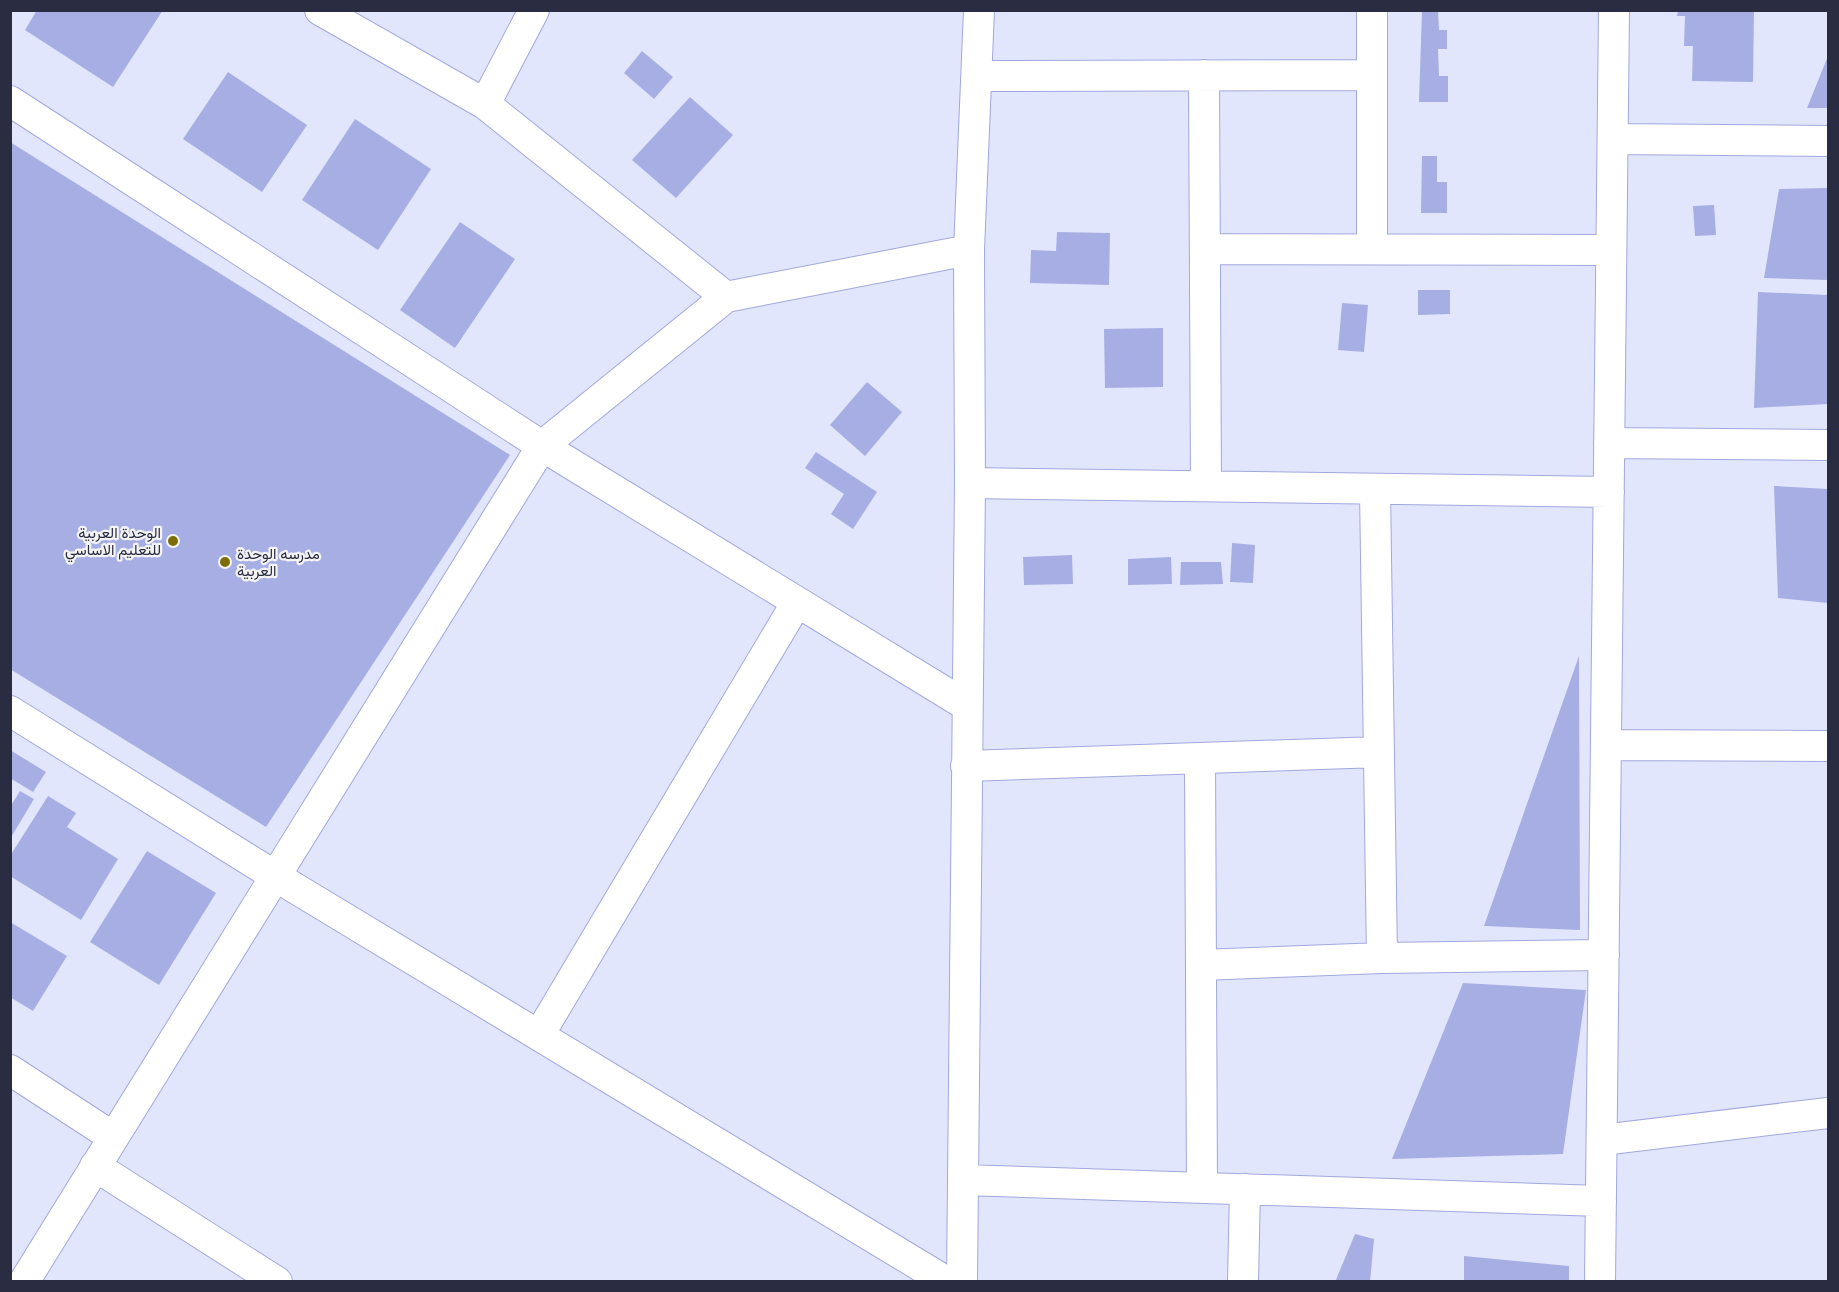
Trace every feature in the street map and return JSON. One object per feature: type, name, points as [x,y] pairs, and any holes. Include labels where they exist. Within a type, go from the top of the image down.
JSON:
[{"type":"street","points":[[320,10],[485,104],[726,297]]},
{"type":"street","points":[[485,104],[534,10]]},
{"type":"street","points":[[962,1281],[970,483],[969,250],[979,10]]},
{"type":"street","points":[[1371,249],[1372,10]]},
{"type":"street","points":[[1600,1281],[1614,10]]},
{"type":"street","points":[[1204,75],[1206,486]]},
{"type":"street","points":[[978,76],[1372,75]]},
{"type":"street","points":[[10,101],[542,446],[966,705]]},
{"type":"street","points":[[1612,139],[1828,141]]},
{"type":"street","points":[[1205,249],[1611,250]]},
{"type":"street","points":[[24,1281],[542,446],[726,297],[969,250]]},
{"type":"street","points":[[1609,443],[1828,445]]},
{"type":"street","points":[[970,483],[1609,492]]},
{"type":"street","points":[[1375,489],[1382,958]]},
{"type":"street","points":[[539,1035],[797,602]]},
{"type":"street","points":[[10,711],[275,876],[946,1281]]},
{"type":"street","points":[[1606,745],[1828,746]]},
{"type":"street","points":[[966,766],[1379,752]]},
{"type":"street","points":[[1200,758],[1202,1188]]},
{"type":"street","points":[[1201,965],[1382,958],[1604,955]]},
{"type":"street","points":[[10,1070],[113,1137]]},
{"type":"street","points":[[1602,1140],[1828,1113]]},
{"type":"street","points":[[95,1166],[277,1281]]},
{"type":"street","points":[[963,1180],[1601,1201]]},
{"type":"street","points":[[1243,1281],[1245,1189]]},
{"type":"building","points":[[37,10],[163,10],[113,87],[25,30]]},
{"type":"building","points":[[1422,10],[1438,10],[1439,30],[1447,30],[1447,49],[1438,49],[1439,76],[1448,76],[1448,102],[1419,102]]},
{"type":"building","points":[[1678,10],[1754,10],[1753,82],[1692,81],[1693,46],[1684,46],[1685,16],[1677,16]]},
{"type":"building","points":[[642,51],[673,77],[654,99],[624,73]]},
{"type":"building","points":[[1828,56],[1828,108],[1807,108]]},
{"type":"building","points":[[228,72],[307,125],[262,192],[183,139]]},
{"type":"building","points":[[690,97],[733,135],[676,198],[632,160]]},
{"type":"building","points":[[355,119],[431,169],[378,250],[302,200]]},
{"type":"building","name":"مدرسه الوحدة العربية","points":[[10,142],[510,455],[266,827],[10,669]]},
{"type":"building","points":[[1422,156],[1437,156],[1437,182],[1447,182],[1447,213],[1421,213]]},
{"type":"building","points":[[1828,188],[1828,280],[1764,278],[1779,189]]},
{"type":"building","points":[[1714,205],[1716,235],[1695,236],[1693,206]]},
{"type":"building","points":[[460,222],[515,259],[455,348],[400,310]]},
{"type":"building","points":[[1057,232],[1110,233],[1109,285],[1030,283],[1031,250],[1056,251]]},
{"type":"building","points":[[1418,290],[1450,290],[1450,314],[1418,315]]},
{"type":"building","points":[[1758,292],[1828,295],[1828,404],[1754,408]]},
{"type":"building","points":[[1342,303],[1368,305],[1364,352],[1338,350]]},
{"type":"building","points":[[1163,328],[1163,387],[1105,388],[1104,329]]},
{"type":"building","points":[[867,382],[902,412],[865,456],[830,425]]},
{"type":"building","points":[[816,452],[877,492],[853,529],[831,514],[844,494],[805,468]]},
{"type":"building","points":[[1774,486],[1828,489],[1828,603],[1778,598]]},
{"type":"building","points":[[1232,543],[1255,545],[1253,583],[1230,582]]},
{"type":"building","points":[[1072,555],[1073,584],[1024,585],[1023,557]]},
{"type":"building","points":[[1171,557],[1172,584],[1128,585],[1128,559]]},
{"type":"building","points":[[1181,562],[1221,562],[1223,584],[1180,585]]},
{"type":"building","points":[[1579,656],[1580,930],[1484,926]]},
{"type":"building","points":[[10,750],[46,772],[33,792],[10,778]]},
{"type":"building","points":[[20,791],[34,799],[10,839],[10,807]]},
{"type":"building","points":[[48,796],[76,813],[67,827],[118,859],[81,920],[10,876],[10,856]]},
{"type":"building","points":[[147,851],[216,893],[159,985],[90,942]]},
{"type":"building","points":[[10,922],[67,956],[33,1011],[10,997]]},
{"type":"building","points":[[1463,983],[1586,990],[1563,1154],[1392,1159]]},
{"type":"building","points":[[1355,1234],[1374,1239],[1370,1282],[1335,1282]]},
{"type":"building","points":[[1464,1256],[1569,1266],[1569,1282],[1464,1282]]},
{"type":"place","name":"الوحدة العربية للتعليم الاساسي","points":[[173,541]]},
{"type":"place","name":"مدرسه الوحدة العربية","points":[[225,562]]}]
